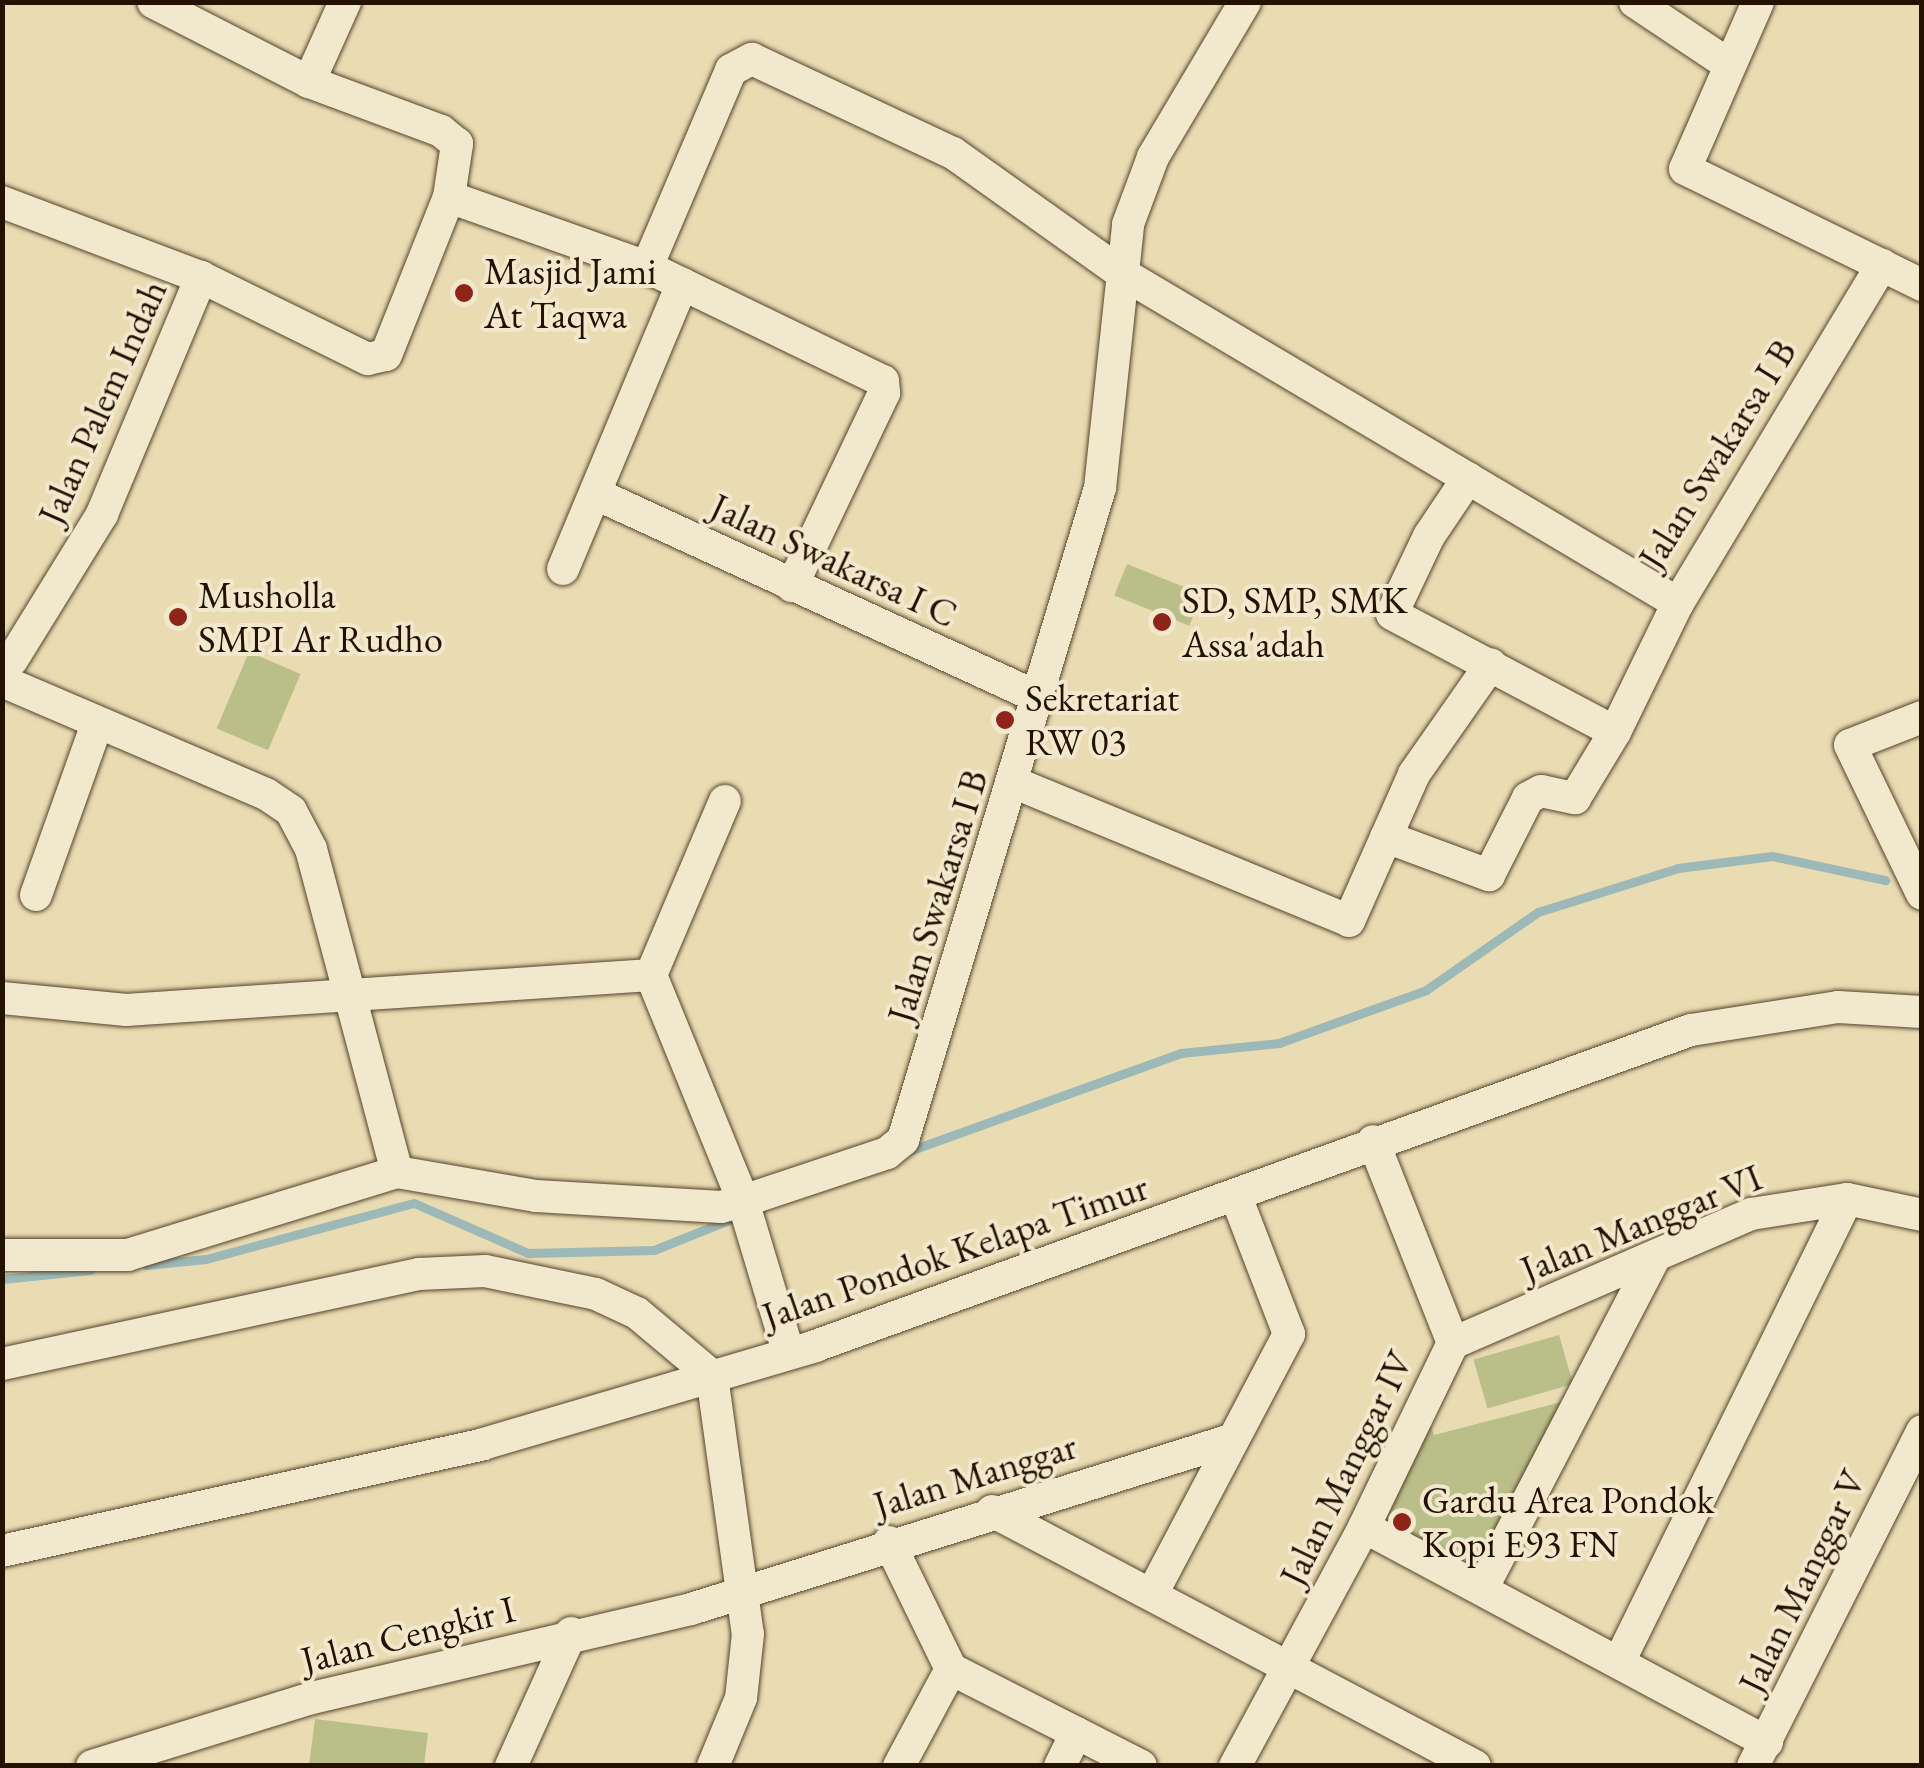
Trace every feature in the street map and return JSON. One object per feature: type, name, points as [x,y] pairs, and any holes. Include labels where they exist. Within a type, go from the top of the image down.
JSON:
[{"type":"street","points":[[2,202],[201,278],[378,360],[392,347],[449,197],[459,156],[451,138],[309,82],[153,2]]},
{"type":"street","points":[[309,82],[346,2]]},
{"type":"street","points":[[1120,272],[1128,224],[1154,156],[1246,2]]},
{"type":"street","points":[[1634,2],[1728,64]]},
{"type":"street","points":[[1758,2],[1685,169],[1922,285]]},
{"type":"street","name":"Jalan Swakarsa I B","points":[[647,266],[731,70],[744,58],[952,153],[1120,272],[1678,603],[1882,265]]},
{"type":"street","points":[[449,197],[647,266],[880,377],[885,387],[792,586]]},
{"type":"street","name":"Jalan Swakarsa I B","points":[[736,1206],[887,1153],[903,1140],[1040,698],[1104,471],[1120,272]]},
{"type":"street","name":"Jalan Palem Indah","points":[[201,278],[102,514],[7,671],[97,724],[266,794],[291,811],[303,832],[348,992]]},
{"type":"street","points":[[564,569],[682,284]]},
{"type":"street","points":[[1468,478],[1429,536],[1391,611],[1615,732]]},
{"type":"street","name":"Jalan Swakarsa I C","points":[[596,494],[1040,698]]},
{"type":"street","points":[[1386,838],[1489,875],[1528,798],[1541,791],[1574,798],[1615,732],[1678,603]]},
{"type":"street","points":[[1014,783],[1345,921],[1357,913],[1414,774],[1491,664]]},
{"type":"street","points":[[1922,717],[1850,745],[1922,894]]},
{"type":"street","points":[[36,895],[97,724]]},
{"type":"street","points":[[725,801],[650,975],[736,1206],[760,1254],[788,1351]]},
{"type":"street","points":[[2,998],[126,1010],[348,992],[650,975]]},
{"type":"street","points":[[348,992],[397,1172]]},
{"type":"street","name":"Jalan Pondok Kelapa Timur","points":[[2,1550],[483,1444],[712,1376],[1236,1197],[1373,1141],[1740,1017],[1838,1008],[1922,1012]]},
{"type":"street","name":"Jalan Manggar IV","points":[[1235,1766],[1364,1528],[1453,1343],[1373,1141]]},
{"type":"street","points":[[2,1255],[128,1254],[397,1172],[536,1196],[736,1206]]},
{"type":"street","points":[[1152,1594],[1289,1334],[1236,1197]]},
{"type":"street","points":[[1619,1662],[1847,1199]]},
{"type":"street","name":"Jalan Manggar VI","points":[[1453,1343],[1652,1262],[1751,1214],[1847,1199],[1922,1215]]},
{"type":"street","points":[[1482,1589],[1652,1262]]},
{"type":"street","points":[[2,1364],[419,1274],[486,1271],[596,1294],[637,1313],[712,1376],[746,1593],[748,1663],[733,1727],[714,1766]]},
{"type":"street","name":"Jalan Manggar V","points":[[1760,1754],[1922,1431]]},
{"type":"street","name":"Jalan Manggar","points":[[746,1593],[889,1542],[1231,1440]]},
{"type":"street","points":[[992,1511],[1475,1766]]},
{"type":"street","points":[[1364,1528],[1619,1662],[1760,1754]]},
{"type":"street","points":[[889,1542],[951,1670],[1140,1766]]},
{"type":"street","name":"Jalan Cengkir I","points":[[92,1766],[312,1698],[746,1593]]},
{"type":"street","points":[[511,1766],[571,1634]]},
{"type":"street","points":[[898,1766],[951,1670]]},
{"type":"street","points":[[1060,1766],[1076,1733]]},
{"type":"green space","points":[[1127,564],[1202,594],[1189,626],[1114,596]]},
{"type":"green space","points":[[249,652],[301,674],[268,750],[217,728]]},
{"type":"green space","points":[[1559,1335],[1573,1384],[1488,1409],[1473,1360]]},
{"type":"green space","points":[[1418,1392],[1434,1435],[1569,1400],[1477,1579],[1353,1513]]},
{"type":"green space","points":[[315,1719],[428,1733],[424,1765],[309,1765]]},
{"type":"waterway","points":[[909,1151],[1181,1053],[1279,1043],[1426,990],[1538,912],[1678,868],[1772,856],[1885,880]]},
{"type":"waterway","points":[[146,1265],[206,1259],[414,1203],[528,1253],[654,1250],[731,1219]]},
{"type":"waterway","points":[[2,1279],[91,1270]]},
{"type":"place","name":"Masjid Jami At Taqwa","points":[[464,293]]},
{"type":"place","name":"Musholla SMPI Ar Rudho","points":[[178,617]]},
{"type":"place","name":"SD, SMP, SMK Assa'adah","points":[[1162,622]]},
{"type":"place","name":"Sekretariat RW 03","points":[[1005,720]]},
{"type":"place","name":"Gardu Area Pondok Kopi E93 FN","points":[[1402,1522]]}]
